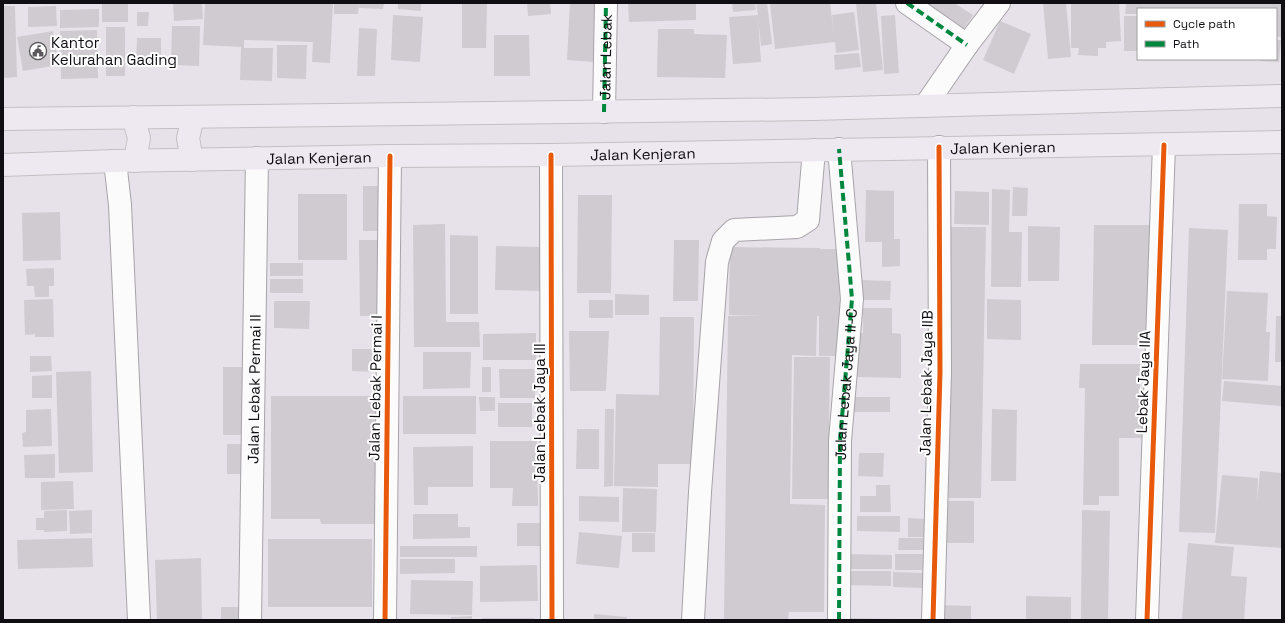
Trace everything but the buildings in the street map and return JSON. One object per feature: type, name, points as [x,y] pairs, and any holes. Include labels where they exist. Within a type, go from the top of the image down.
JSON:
[{"type":"main road","points":[[3,119],[604,112],[925,106],[1282,96]]},
{"type":"main road","points":[[125,161],[139,138],[133,117]]},
{"type":"main road","points":[[192,160],[188,138],[193,117]]},
{"type":"main road","name":"Jalan Kenjeran","points":[[3,165],[257,158],[551,155],[1282,142]]},
{"type":"street","name":"Jalan Lebak","points":[[604,112],[606,3]]},
{"type":"street","points":[[907,3],[967,45]]},
{"type":"street","points":[[925,106],[967,45],[999,3]]},
{"type":"street","name":"Lebak Jaya IIA","points":[[1147,620],[1164,145]]},
{"type":"street","name":"Jalan Lebak Jaya IIB","points":[[933,620],[940,372],[939,147]]},
{"type":"street","name":"Jalan Lebak Jaya II-C","points":[[839,149],[852,299],[840,441],[839,620]]},
{"type":"street","points":[[693,620],[700,492],[717,262],[723,241],[734,230],[797,227],[808,220],[814,150]]},
{"type":"street","name":"Jalan Lebak Jaya III","points":[[551,155],[552,620]]},
{"type":"street","name":"Jalan Lebak Permai I","points":[[385,620],[390,156]]},
{"type":"street","name":"Jalan Lebak Permai II","points":[[250,620],[257,158]]},
{"type":"street","points":[[125,161],[120,205],[139,620]]},
{"type":"marked path","points":[[604,112],[606,3]]},
{"type":"marked path","points":[[907,3],[967,45]]},
{"type":"marked path","points":[[839,149],[852,299],[840,441],[839,620]]},
{"type":"cycle path","points":[[1147,620],[1164,145]]},
{"type":"cycle path","points":[[933,620],[940,372],[939,147]]},
{"type":"cycle path","points":[[551,155],[552,620]]},
{"type":"cycle path","points":[[385,620],[390,156]]},
{"type":"place","name":"Kantor Kelurahan Gading","points":[[38,51]]}]
